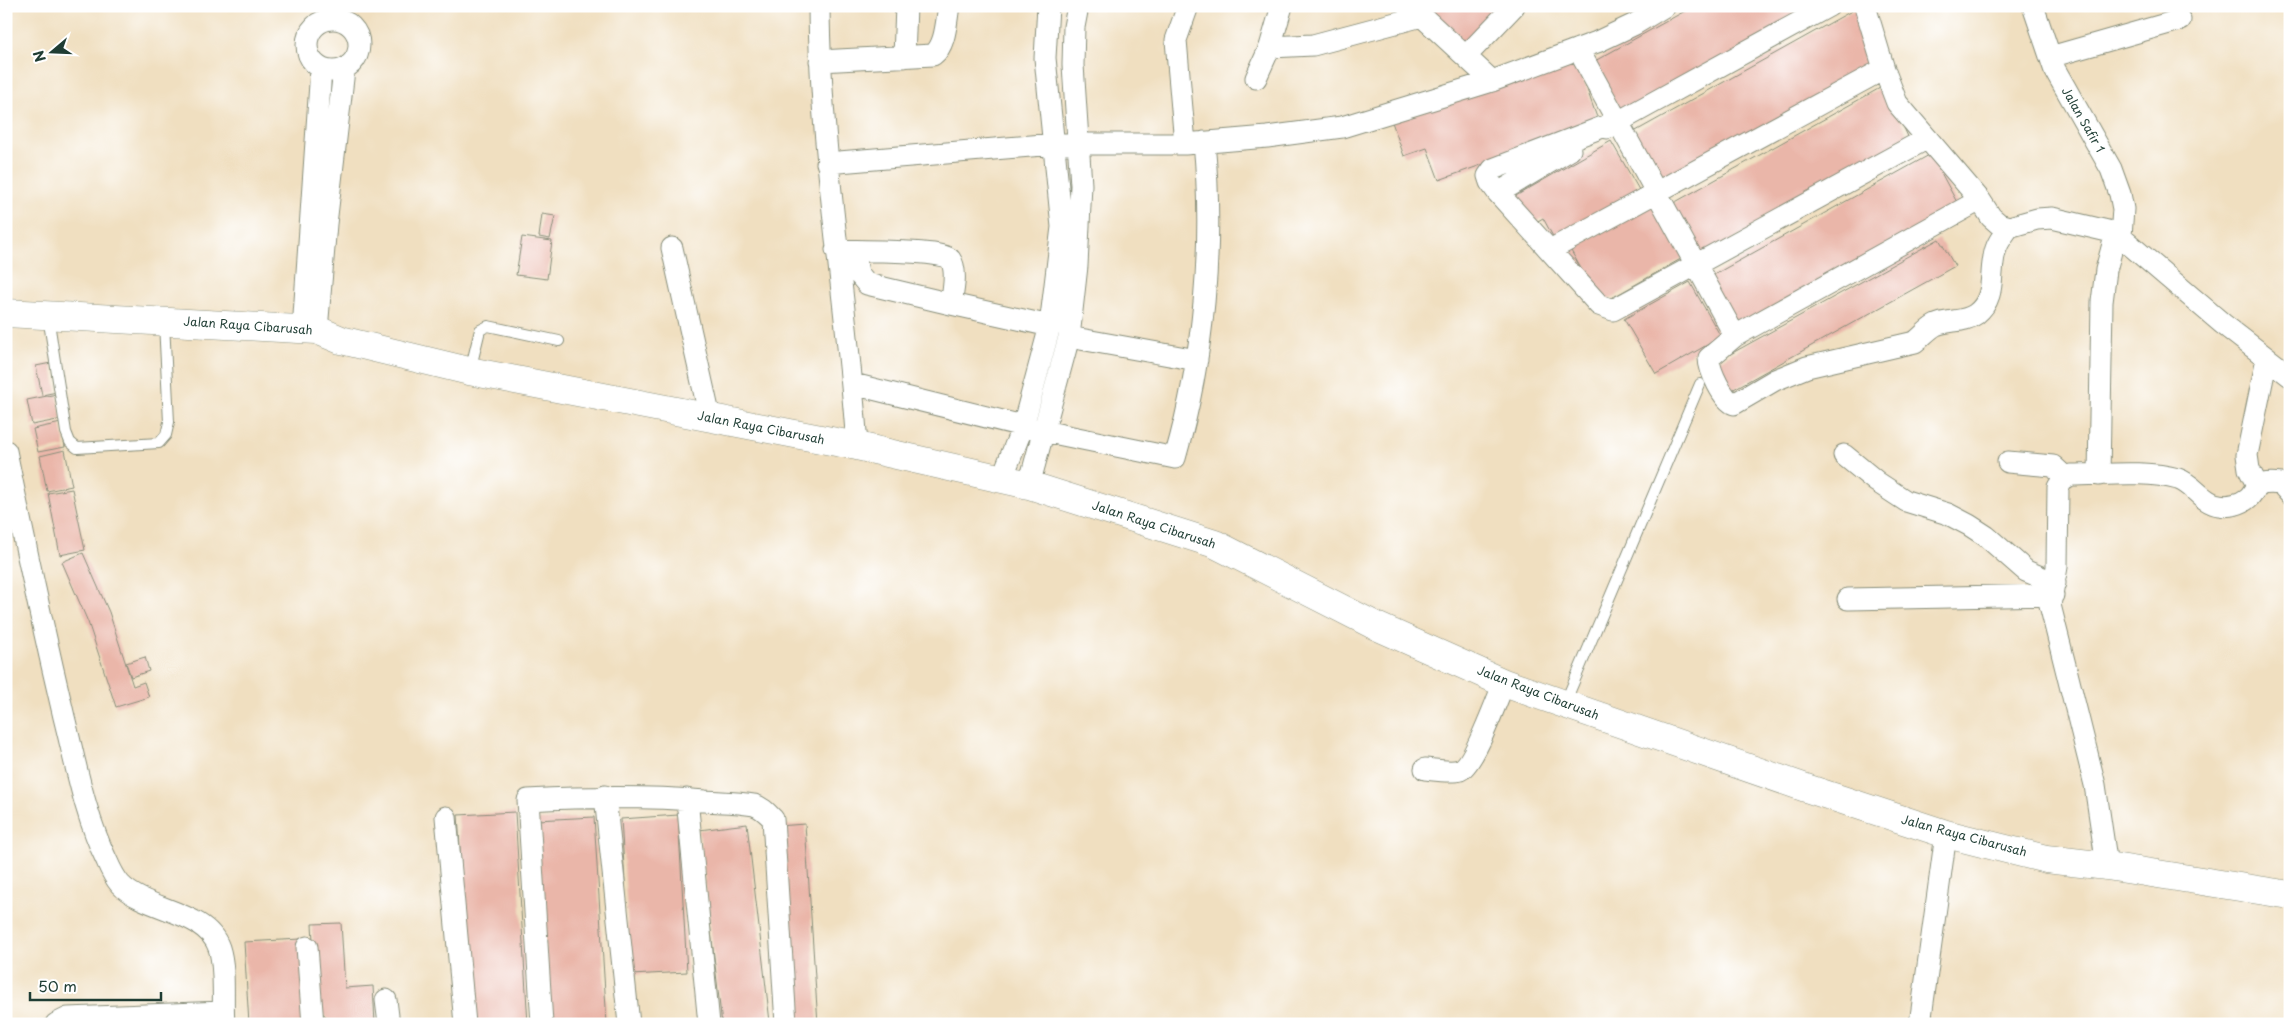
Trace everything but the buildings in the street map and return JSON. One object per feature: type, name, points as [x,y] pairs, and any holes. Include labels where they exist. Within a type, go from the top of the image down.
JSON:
[{"type":"main road","name":"Jalan Raya Cibarusah","points":[[6,313],[164,320],[310,330],[341,340],[469,372],[857,446],[1002,478],[1214,544],[1374,625],[1504,683],[1806,788],[1946,834],[2046,859],[2107,866],[2290,895]]},
{"type":"street","points":[[819,6],[820,61],[827,164],[845,251],[857,446]]},
{"type":"street","points":[[904,57],[906,6]]},
{"type":"street","points":[[820,61],[933,55],[939,51],[949,6]]},
{"type":"street","points":[[1029,485],[1033,428],[1050,326],[1062,227],[1045,58],[1048,6]]},
{"type":"street","points":[[1002,478],[1033,428],[1069,337],[1078,266],[1080,224],[1081,185],[1073,65],[1074,27],[1078,6]]},
{"type":"street","points":[[853,384],[1033,428],[1175,458],[1187,415],[1197,360],[1205,276],[1208,186],[1195,143],[1176,40],[1188,6]]},
{"type":"street","points":[[1256,78],[1270,47],[1282,6]]},
{"type":"street","points":[[1466,56],[1514,6]]},
{"type":"street","points":[[1829,6],[1618,121],[1493,169],[1488,176],[1490,182],[1599,305],[1613,310],[1926,140]]},
{"type":"street","points":[[1865,6],[1884,69],[1897,103],[1926,140],[1980,200],[1991,218],[1999,224],[2009,227],[2037,219],[2052,218],[2119,235],[2223,324],[2290,376]]},
{"type":"street","name":"Jalan Safir 1","points":[[2033,6],[2050,57],[2065,90],[2111,168],[2123,209],[2119,235],[2106,270],[2102,302],[2099,475]]},
{"type":"street","points":[[827,164],[1055,144],[1195,143],[1267,137],[1342,127],[1492,81],[1578,49],[1620,32],[1656,8]]},
{"type":"street","points":[[1270,47],[1313,45],[1417,11],[1492,81]]},
{"type":"street","points":[[334,13],[355,31],[359,46],[354,61],[344,70],[332,72],[321,69],[312,62],[306,50],[307,38],[313,27],[334,13]]},
{"type":"street","points":[[2050,57],[2180,20]]},
{"type":"street","points":[[1578,49],[1658,192],[1735,336]]},
{"type":"street","points":[[310,330],[321,69]]},
{"type":"street","points":[[1550,250],[1884,69]]},
{"type":"street","points":[[310,330],[344,70]]},
{"type":"street","points":[[1980,200],[1735,336],[1709,358],[1709,366],[1729,401],[1734,404],[1776,380],[1807,367],[1915,342],[1924,336],[1934,325],[1967,320],[1977,313],[1986,302],[1993,284],[1997,247],[2009,227]]},
{"type":"street","points":[[672,248],[692,330],[710,418]]},
{"type":"street","points":[[845,251],[867,284],[1050,326]]},
{"type":"street","points":[[845,251],[929,253],[948,256],[952,261],[954,272],[951,304]]},
{"type":"street","points":[[1069,337],[1197,360]]},
{"type":"street","points":[[2258,486],[2249,469],[2247,455],[2267,358]]},
{"type":"street","points":[[6,451],[38,608],[82,788],[95,832],[107,861],[120,884],[134,895],[194,921],[212,935],[219,948],[223,1018],[133,1020],[68,1018],[56,1024]]},
{"type":"street","points":[[1844,455],[1877,482],[1906,501],[1948,514],[1969,525],[1986,536],[2026,571],[2054,589]]},
{"type":"street","points":[[2008,462],[2053,466],[2066,478]]},
{"type":"street","points":[[2107,866],[2095,785],[2050,604],[2057,567],[2058,487],[2071,475],[2142,475],[2177,479],[2187,483],[2208,501],[2219,505],[2232,505],[2248,498],[2258,486],[2273,483],[2281,484],[2290,494]]},
{"type":"street","points":[[1848,599],[2054,589]]},
{"type":"street","points":[[1425,769],[1456,771],[1466,765],[1480,741],[1504,683]]},
{"type":"street","points":[[605,796],[629,1024]]},
{"type":"street","points":[[542,1024],[528,800],[605,796],[687,799],[756,806],[765,810],[773,819],[786,1024]]},
{"type":"street","points":[[687,799],[709,1024]]},
{"type":"street","points":[[446,817],[465,1024]]},
{"type":"street","points":[[1920,1024],[1946,834]]},
{"type":"street","points":[[307,947],[313,1024]]},
{"type":"street","points":[[386,1000],[389,1024]]},
{"type":"lane","points":[[48,315],[66,432],[70,442],[77,448],[159,443],[166,435],[169,422],[164,320]]},
{"type":"lane","points":[[469,372],[480,330],[484,327],[488,326],[560,341]]},
{"type":"lane","points":[[1565,704],[1700,384]]}]
